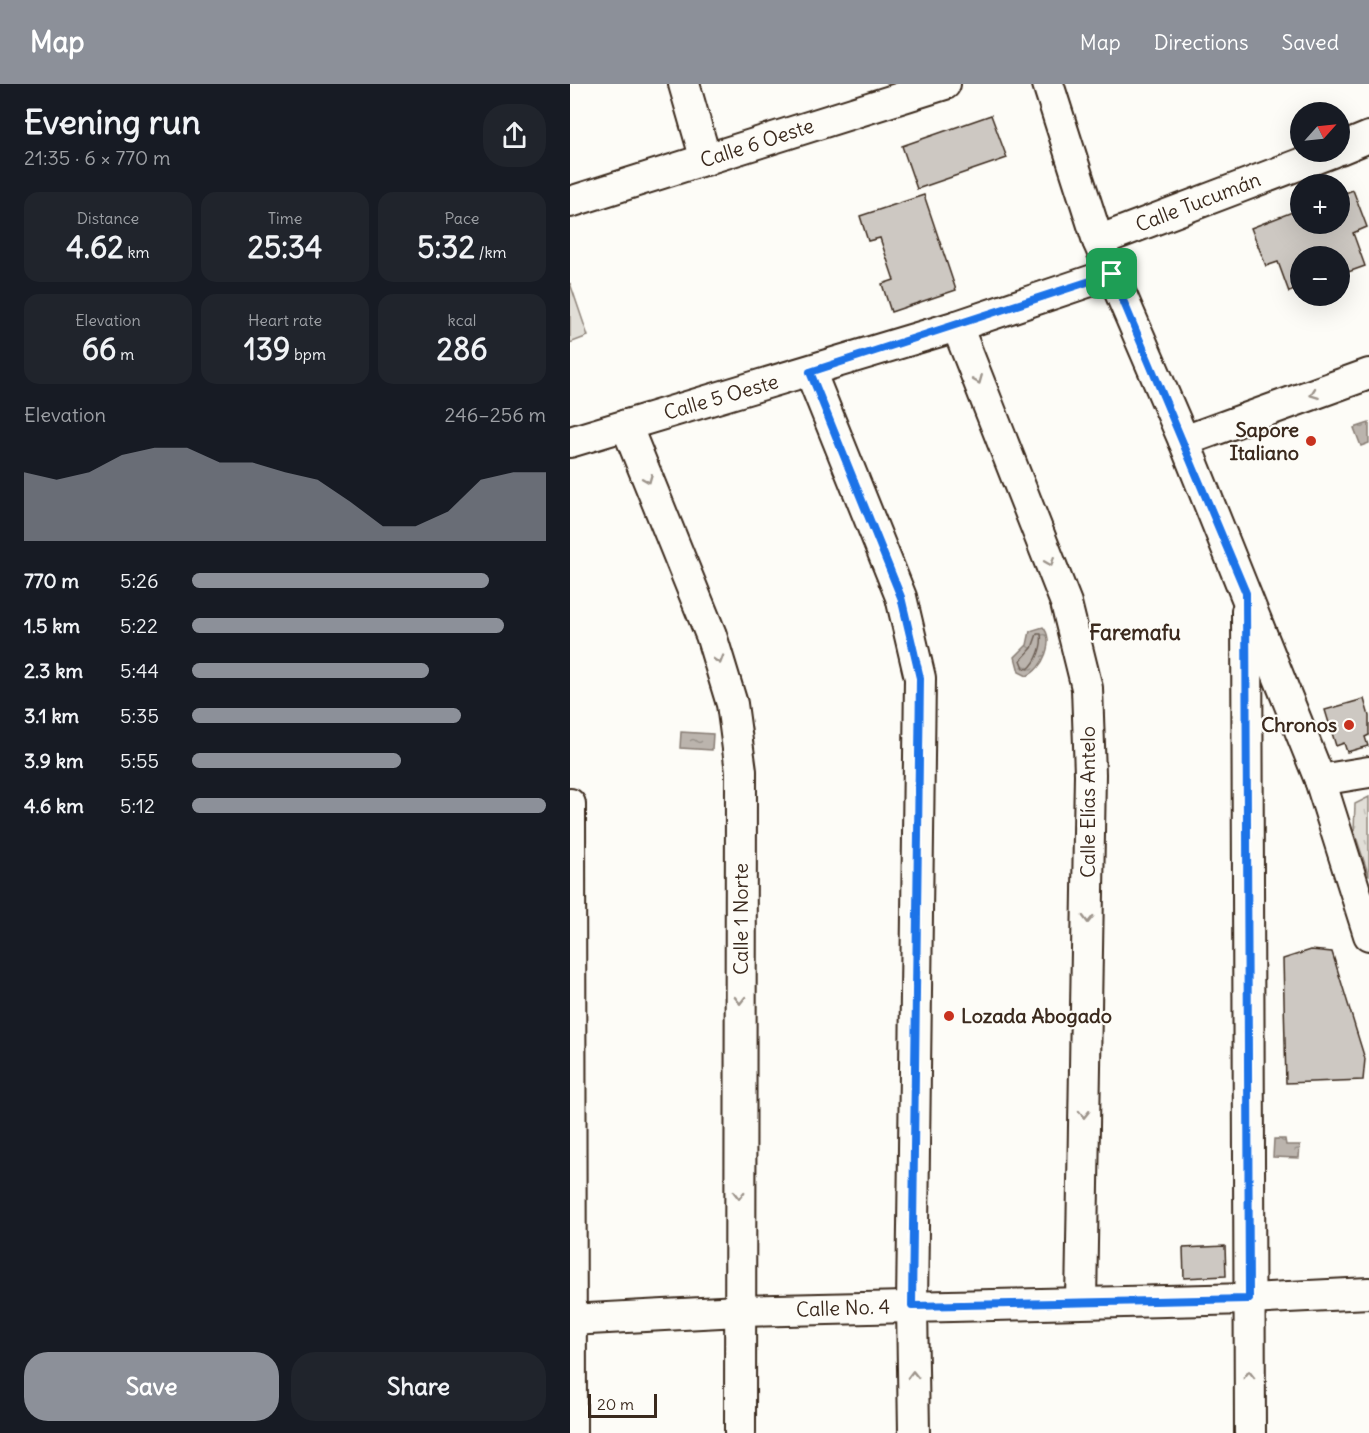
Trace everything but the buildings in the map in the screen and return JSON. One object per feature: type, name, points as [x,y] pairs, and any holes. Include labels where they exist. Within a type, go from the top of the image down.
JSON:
[{"type":"street","points":[[684,84],[706,160]]},
{"type":"street","name":"Calle 6 Oeste","points":[[570,202],[706,160],[858,96],[945,84]]},
{"type":"street","points":[[1048,84],[1098,241],[1184,441],[1320,780],[1369,935]]},
{"type":"street","points":[[1350,144],[1369,137]]},
{"type":"street","name":"Calle Tucumán","points":[[1098,241],[1306,162]]},
{"type":"street","name":"Calle 5 Oeste","points":[[570,442],[810,372],[1112,274]]},
{"type":"street","name":"Calle Elías Antelo","points":[[957,326],[1066,603],[1087,688],[1090,774],[1081,1302]]},
{"type":"street","points":[[810,372],[901,597],[920,678],[912,1306],[914,1433]]},
{"type":"street","points":[[1184,441],[1369,374]]},
{"type":"street","name":"Calle 1 Norte","points":[[626,424],[711,635],[732,704],[741,771],[740,1433]]},
{"type":"street","points":[[1246,593],[1250,1433]]},
{"type":"street","points":[[1320,780],[1369,772]]},
{"type":"street","points":[[570,804],[571,1433]]},
{"type":"street","name":"Calle No. 4","points":[[570,1320],[739,1311],[1249,1299],[1369,1293]]},
{"type":"green space","points":[[570,283],[588,336],[570,343]]},
{"type":"green space","points":[[1369,797],[1369,876],[1354,831],[1355,804]]},
{"type":"water","points":[[1369,423],[1369,443],[1361,446],[1354,428]]},
{"type":"water","points":[[1043,627],[1048,640],[1045,654],[1038,667],[1027,676],[1019,672],[1015,657],[1027,645],[1030,631]]},
{"type":"water","points":[[681,732],[713,734],[712,750],[680,748]]},
{"type":"water","points":[[1274,1139],[1285,1139],[1286,1145],[1300,1145],[1299,1158],[1273,1157]]},
{"type":"place","name":"Sapore Italiano","points":[[1311,441]]},
{"type":"place","name":"Chronos","points":[[1349,725]]},
{"type":"place","name":"Lozada Abogado","points":[[949,1016]]},
{"type":"district","name":"Faremafu","points":[[1135,633]]},
{"type":"route","points":[[1112,274],[1246,593],[1249,1299],[912,1306],[920,678],[901,597],[810,372],[1112,274]]}]
